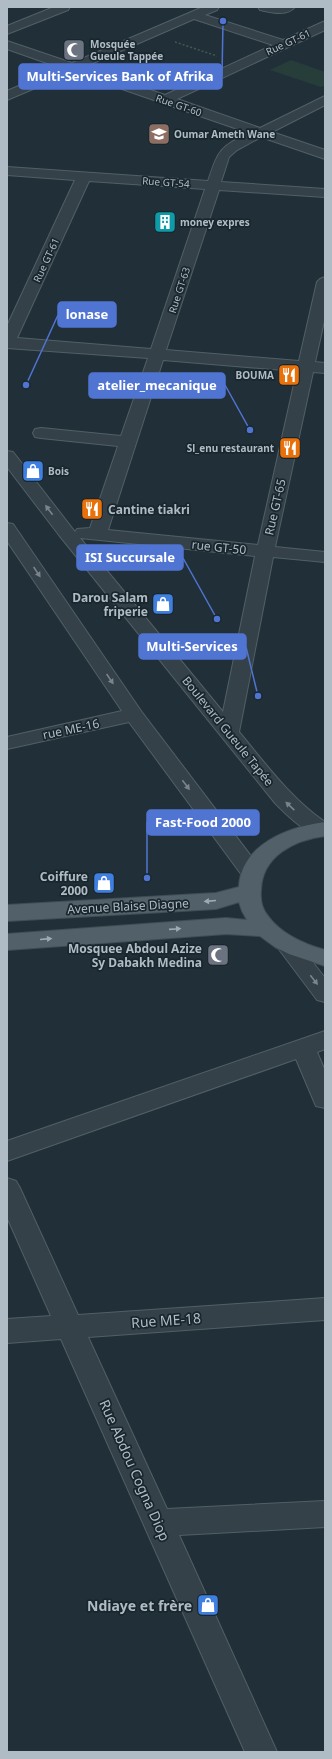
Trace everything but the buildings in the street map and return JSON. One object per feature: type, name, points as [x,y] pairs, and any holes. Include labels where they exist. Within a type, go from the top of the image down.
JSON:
[{"type":"main road","points":[[323,829],[305,833],[277,844],[258,862],[250,882],[253,911],[266,929],[286,944],[312,955],[325,958]]},
{"type":"main road","name":"Avenue Blaise Diagne","points":[[7,913],[216,901],[250,882]]},
{"type":"main road","points":[[120,907],[124,932]]},
{"type":"main road","name":"Avenue Blaise Diagne","points":[[7,942],[124,932],[226,926],[266,929]]},
{"type":"street","points":[[7,30],[64,7]]},
{"type":"street","points":[[7,96],[213,7]]},
{"type":"street","points":[[264,7],[278,10],[289,7]]},
{"type":"street","points":[[194,15],[284,44]]},
{"type":"street","name":"Rue GT-61","points":[[164,100],[325,25]]},
{"type":"street","name":"Rue GT-60","points":[[7,45],[325,155]]},
{"type":"street","name":"Rue GT-63","points":[[98,535],[223,156],[226,151],[325,100]]},
{"type":"street","name":"Rue GT-54","points":[[7,171],[325,193]]},
{"type":"street","name":"Rue GT-61","points":[[7,342],[84,176]]},
{"type":"street","name":"Rue GT-65","points":[[229,732],[265,552],[325,282]]},
{"type":"street","points":[[7,342],[325,368]]},
{"type":"street","points":[[41,433],[128,442]]},
{"type":"street","name":"Boulevard Gueule Tapée","points":[[7,456],[65,531],[282,798],[300,815],[323,829]]},
{"type":"street","points":[[7,528],[15,552],[134,715],[250,882]]},
{"type":"street","name":"rue GT-50","points":[[65,531],[325,557]]},
{"type":"street","name":"rue ME-16","points":[[7,742],[134,715]]},
{"type":"street","points":[[286,944],[325,994]]},
{"type":"street","points":[[7,1151],[325,1040]]},
{"type":"street","points":[[303,1048],[325,1099]]},
{"type":"street","name":"Rue Abdou Cogna Diop","points":[[7,1188],[261,1752]]},
{"type":"street","name":"Rue ME-18","points":[[7,1330],[325,1309]]},
{"type":"street","points":[[159,1523],[325,1514]]},
{"type":"path","points":[[151,34],[243,63]]},
{"type":"green space","points":[[291,60],[325,72],[325,85],[321,87],[270,70]]},
{"type":"place","name":"Multi-Services Bank of Afrika","points":[[223,21]]},
{"type":"place","name":"Mosquée Gueule Tappée","points":[[74,50]]},
{"type":"place","name":"Oumar Ameth Wane","points":[[159,134]]},
{"type":"place","name":"money expres","points":[[165,222]]},
{"type":"place","name":"BOUMA","points":[[289,375]]},
{"type":"place","name":"lonase","points":[[26,385]]},
{"type":"place","name":"atelier_mecanique","points":[[250,430]]},
{"type":"place","name":"Sl_enu restaurant","points":[[290,448]]},
{"type":"place","name":"Bois","points":[[33,471]]},
{"type":"place","name":"Cantine tiakri","points":[[92,509]]},
{"type":"place","name":"Darou Salam friperie","points":[[163,604]]},
{"type":"place","name":"ISI Succursale","points":[[217,619]]},
{"type":"place","name":"Multi-Services","points":[[258,696]]},
{"type":"place","name":"Fast-Food 2000","points":[[147,878]]},
{"type":"place","name":"Coiffure 2000","points":[[104,883]]},
{"type":"place","name":"Mosquee Abdoul Azize Sy Dabakh Medina","points":[[218,955]]},
{"type":"place","name":"Ndiaye et frère","points":[[208,1605]]}]
